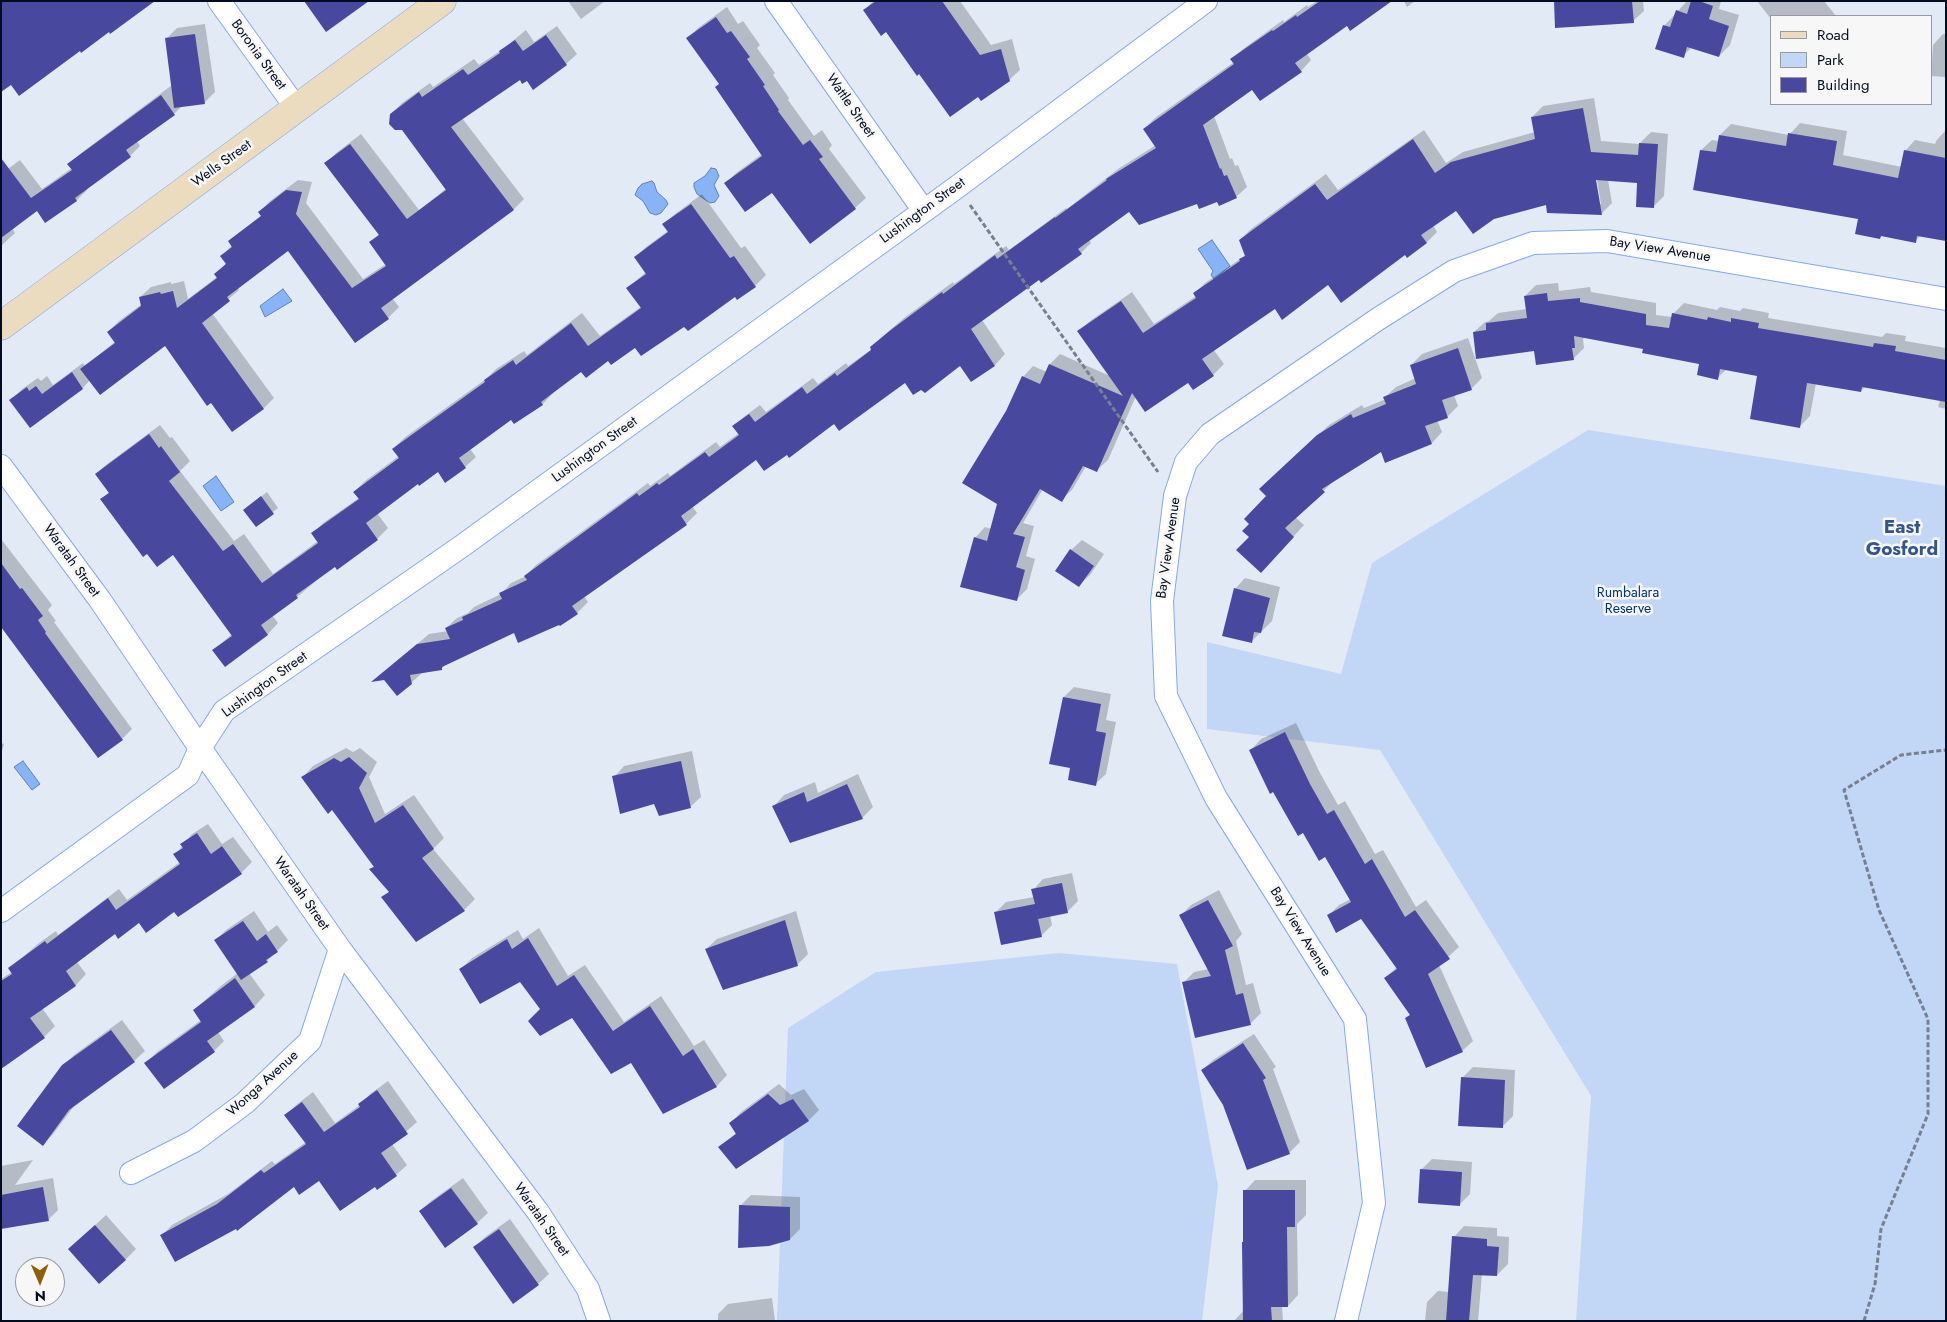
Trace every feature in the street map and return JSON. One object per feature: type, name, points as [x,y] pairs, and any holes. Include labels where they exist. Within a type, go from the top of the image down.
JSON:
[{"type":"street","name":"Boronia Street","points":[[220,1],[297,109]]},
{"type":"street","name":"Wells Street","points":[[1,326],[442,1]]},
{"type":"street","name":"Wattle Street","points":[[776,1],[924,211]]},
{"type":"street","name":"Lushington Street","points":[[1,911],[188,775],[200,748],[224,711],[462,546],[924,211],[1206,1]]},
{"type":"street","name":"Bay View Avenue","points":[[1346,1321],[1374,1203],[1355,1019],[1216,798],[1166,696],[1162,601],[1175,496],[1186,462],[1210,434],[1378,319],[1454,271],[1534,243],[1607,241],[1946,299]]},
{"type":"street","name":"Waratah Street","points":[[1,466],[100,600],[340,949],[538,1212],[588,1289],[599,1321]]},
{"type":"street","name":"Wonga Avenue","points":[[131,1173],[194,1141],[238,1109],[310,1041],[340,949]]},
{"type":"path","points":[[957,186],[1175,496]]},
{"type":"path","points":[[1864,1321],[1875,1284],[1881,1228],[1928,1114],[1928,1019],[1879,910],[1844,790],[1901,755],[1946,750]]},
{"type":"green space","name":"Rumbalara Reserve","points":[[1588,430],[1946,486],[1946,1321],[1576,1321],[1591,1096],[1380,750],[1207,729],[1207,642],[1341,674],[1372,563]]},
{"type":"green space","points":[[1059,953],[1177,964],[1218,1186],[1202,1321],[777,1321],[788,1028],[876,972]]},
{"type":"water","points":[[711,168],[716,169],[719,176],[714,185],[719,196],[715,202],[710,203],[697,194],[694,183],[705,176]]},
{"type":"water","points":[[652,181],[657,192],[668,204],[661,213],[656,215],[650,213],[643,201],[635,195],[642,184]]},
{"type":"water","points":[[1212,240],[1230,266],[1214,279],[1211,275],[1213,271],[1198,249]]},
{"type":"water","points":[[283,289],[292,301],[265,317],[260,306]]},
{"type":"water","points":[[216,476],[234,502],[221,511],[203,486]]},
{"type":"water","points":[[23,761],[40,784],[32,790],[14,767]]},
{"type":"building","points":[[1,1],[155,1],[110,34],[109,32],[81,53],[80,51],[19,96],[11,85],[1,92]]},
{"type":"building","points":[[304,1],[369,1],[326,32]]},
{"type":"building","points":[[876,1],[942,1],[980,55],[1001,49],[1010,81],[981,101],[978,97],[950,117],[919,74],[917,76],[886,32],[881,36],[863,10]]},
{"type":"building","points":[[1320,1],[1392,1],[1350,31],[1347,26],[1295,63],[1302,72],[1260,101],[1252,90],[1203,125],[1220,169],[1224,176],[1227,175],[1237,198],[1219,206],[1217,202],[1199,209],[1197,204],[1139,225],[1129,212],[1078,249],[1082,254],[1041,283],[1039,280],[971,329],[995,366],[971,382],[960,366],[925,393],[921,390],[913,395],[905,383],[839,431],[834,424],[789,458],[787,455],[764,471],[756,460],[681,516],[687,525],[572,606],[578,614],[560,626],[518,643],[514,633],[442,667],[442,670],[410,675],[412,684],[397,696],[384,680],[371,682],[417,644],[450,639],[445,628],[463,620],[462,617],[502,599],[499,593],[527,580],[524,576],[637,493],[639,496],[657,483],[659,485],[705,452],[709,457],[739,435],[732,426],[749,414],[755,422],[802,387],[807,394],[835,373],[837,376],[871,350],[870,347],[892,329],[942,292],[943,294],[995,255],[997,259],[1106,179],[1156,148],[1143,129],[1234,64],[1230,59],[1272,30],[1296,15],[1297,17]]},
{"type":"building","points":[[1554,1],[1632,1],[1634,23],[1555,28]]},
{"type":"building","points":[[1691,1],[1699,1],[1713,6],[1709,19],[1729,26],[1719,57],[1687,47],[1684,58],[1655,49],[1663,25],[1670,27],[1676,10],[1687,14]]},
{"type":"building","points":[[716,17],[727,33],[731,31],[750,57],[747,59],[765,85],[763,86],[778,111],[803,145],[810,140],[823,157],[819,159],[856,209],[810,244],[772,193],[745,212],[724,183],[762,156],[715,87],[719,84],[686,38]]},
{"type":"building","points":[[195,34],[205,104],[174,108],[165,38]]},
{"type":"building","points":[[546,35],[567,65],[533,90],[527,81],[522,84],[520,80],[451,127],[514,210],[381,308],[389,319],[355,343],[288,251],[227,297],[230,301],[202,323],[264,409],[232,432],[211,403],[207,406],[165,346],[100,395],[80,369],[115,343],[107,332],[141,306],[139,297],[173,291],[177,308],[217,278],[214,274],[226,264],[220,256],[232,247],[228,241],[261,216],[258,212],[286,190],[302,192],[296,214],[352,288],[386,266],[369,242],[379,235],[324,163],[350,144],[407,219],[446,190],[402,130],[395,130],[389,124],[390,114],[419,92],[422,97],[463,69],[468,75],[515,40],[523,51]]},
{"type":"building","points":[[161,95],[175,115],[126,150],[131,157],[75,198],[77,201],[45,223],[37,211],[1,238],[1,158],[31,198],[72,170],[67,164]]},
{"type":"building","points":[[1583,108],[1591,152],[1638,155],[1639,143],[1658,144],[1654,208],[1636,207],[1637,183],[1596,180],[1602,215],[1547,213],[1546,205],[1494,219],[1473,234],[1456,211],[1421,235],[1427,243],[1407,258],[1405,255],[1341,303],[1328,285],[1282,320],[1275,309],[1202,359],[1214,376],[1193,390],[1188,383],[1145,412],[1132,393],[1097,472],[1083,466],[1062,502],[1040,489],[1013,534],[1025,537],[1016,567],[1025,570],[1017,601],[960,587],[974,537],[987,541],[997,504],[962,483],[1006,411],[1022,376],[1040,384],[1049,364],[1123,396],[1077,331],[1121,301],[1143,333],[1196,298],[1193,293],[1240,261],[1239,259],[1245,256],[1239,240],[1315,184],[1327,200],[1413,139],[1435,173],[1451,162],[1535,139],[1531,117]]},
{"type":"building","points":[[1788,133],[1837,141],[1833,165],[1898,178],[1904,150],[1946,158],[1946,241],[1917,236],[1916,243],[1881,236],[1880,239],[1855,234],[1858,219],[1693,190],[1700,150],[1716,152],[1719,135],[1786,146]]},
{"type":"building","points":[[691,204],[730,258],[734,256],[756,287],[737,300],[735,297],[688,331],[684,327],[641,356],[635,348],[611,365],[608,361],[586,378],[581,372],[541,402],[543,405],[514,424],[511,420],[459,458],[466,468],[445,483],[438,472],[419,486],[418,484],[366,523],[378,540],[337,570],[335,567],[296,595],[298,598],[261,625],[268,635],[225,667],[212,650],[232,636],[173,555],[157,567],[147,554],[143,557],[100,499],[109,493],[95,474],[149,434],[159,448],[161,446],[180,472],[169,481],[223,551],[233,544],[262,583],[318,543],[311,533],[359,499],[353,492],[399,458],[392,449],[485,382],[484,380],[513,360],[516,365],[571,323],[588,346],[641,308],[626,288],[646,274],[634,257],[668,232],[662,224]]},
{"type":"building","points":[[1547,293],[1548,301],[1580,298],[1580,302],[1646,314],[1646,325],[1669,328],[1672,313],[1707,320],[1708,317],[1731,322],[1731,318],[1759,323],[1758,328],[1873,347],[1874,343],[1896,346],[1895,351],[1946,360],[1946,402],[1862,387],[1861,392],[1807,383],[1800,428],[1750,419],[1757,376],[1720,369],[1718,380],[1697,375],[1699,364],[1642,353],[1643,349],[1574,336],[1575,348],[1572,348],[1574,360],[1536,365],[1534,351],[1476,359],[1473,332],[1486,330],[1486,323],[1527,318],[1524,296]]},
{"type":"building","points":[[1458,348],[1472,390],[1442,400],[1448,418],[1425,426],[1432,444],[1385,463],[1381,452],[1322,489],[1325,492],[1285,528],[1294,537],[1261,573],[1236,550],[1249,537],[1242,531],[1249,524],[1244,519],[1266,496],[1259,489],[1317,435],[1351,414],[1353,418],[1386,404],[1383,397],[1416,384],[1410,365]]},
{"type":"building","points":[[72,372],[83,389],[30,428],[9,400],[27,387],[29,391],[36,386],[42,394]]},
{"type":"building","points":[[261,496],[274,514],[256,527],[243,510]]},
{"type":"building","points":[[1070,549],[1094,566],[1079,587],[1055,571]]},
{"type":"building","points":[[1,563],[43,616],[38,620],[45,633],[123,740],[98,758],[1,627]]},
{"type":"building","points":[[1234,588],[1270,598],[1261,633],[1254,632],[1252,643],[1222,636]]},
{"type":"building","points":[[1063,697],[1101,704],[1096,731],[1106,733],[1096,786],[1068,780],[1070,768],[1049,764]]},
{"type":"building","points":[[1285,732],[1327,814],[1334,810],[1365,864],[1372,859],[1405,917],[1415,910],[1450,959],[1428,974],[1463,1052],[1426,1068],[1405,1018],[1410,1015],[1384,978],[1397,969],[1361,919],[1336,933],[1327,915],[1351,902],[1325,857],[1319,861],[1303,833],[1298,836],[1273,792],[1270,794],[1249,750]]},
{"type":"building","points":[[349,757],[367,773],[359,788],[375,823],[403,805],[434,849],[422,858],[465,911],[416,942],[381,897],[389,892],[369,869],[374,867],[332,810],[328,814],[301,777],[334,758],[341,762]]},
{"type":"building","points":[[681,761],[691,808],[659,816],[654,804],[620,814],[612,776]]},
{"type":"building","points":[[847,784],[863,819],[790,843],[772,806],[804,792],[807,802]]},
{"type":"building","points":[[197,833],[211,854],[222,846],[242,874],[178,917],[174,912],[146,933],[139,923],[118,939],[115,934],[66,971],[76,986],[30,1018],[45,1038],[1,1069],[1,981],[12,974],[8,968],[45,941],[47,944],[108,898],[116,910],[180,864],[173,854],[183,848],[180,844]]},
{"type":"building","points":[[1062,883],[1068,913],[1038,919],[1042,937],[1001,945],[994,912],[1035,904],[1031,889]]},
{"type":"building","points":[[1208,900],[1233,946],[1225,950],[1236,995],[1243,993],[1251,1025],[1195,1038],[1182,982],[1211,976],[1179,915]]},
{"type":"building","points":[[785,920],[798,966],[723,990],[705,949]]},
{"type":"building","points":[[243,921],[257,941],[266,934],[278,952],[266,960],[268,962],[241,980],[214,940]]},
{"type":"building","points":[[528,938],[557,986],[574,975],[613,1031],[650,1006],[683,1056],[693,1049],[717,1087],[663,1114],[631,1063],[611,1074],[572,1018],[540,1036],[528,1021],[540,1009],[520,982],[480,1004],[459,969],[507,939],[512,949]]},
{"type":"building","points":[[235,978],[255,1007],[207,1041],[215,1052],[164,1089],[144,1063],[201,1022],[193,1010]]},
{"type":"building","points":[[111,1030],[135,1062],[69,1110],[43,1146],[17,1126],[62,1065]]},
{"type":"building","points":[[1243,1043],[1266,1078],[1263,1080],[1290,1154],[1247,1170],[1223,1105],[1201,1070]]},
{"type":"building","points":[[1461,1077],[1505,1080],[1503,1128],[1458,1126]]},
{"type":"building","points":[[377,1090],[408,1134],[381,1153],[397,1176],[377,1190],[375,1187],[340,1211],[319,1181],[299,1195],[294,1187],[237,1231],[236,1229],[175,1262],[160,1235],[217,1204],[261,1170],[264,1173],[306,1144],[284,1115],[302,1102],[324,1132],[360,1107],[358,1104]]},
{"type":"building","points":[[768,1094],[780,1105],[793,1099],[809,1121],[736,1169],[718,1147],[736,1134],[729,1123]]},
{"type":"building","points":[[1420,1169],[1462,1172],[1460,1206],[1418,1203]]},
{"type":"building","points":[[43,1187],[49,1221],[1,1229],[1,1195]]},
{"type":"building","points":[[451,1188],[478,1224],[445,1248],[419,1211]]},
{"type":"building","points":[[1243,1190],[1295,1190],[1295,1227],[1287,1227],[1288,1307],[1271,1307],[1272,1321],[1243,1321]]},
{"type":"building","points":[[739,1205],[790,1207],[790,1240],[769,1246],[738,1248]]},
{"type":"building","points":[[95,1225],[126,1260],[99,1284],[68,1249]]},
{"type":"building","points":[[499,1229],[539,1285],[513,1304],[473,1247]]},
{"type":"building","points":[[1452,1236],[1487,1239],[1487,1246],[1499,1247],[1497,1276],[1473,1275],[1469,1321],[1446,1321]]},
{"type":"district","name":"East Gosford","points":[[1902,539]]}]
